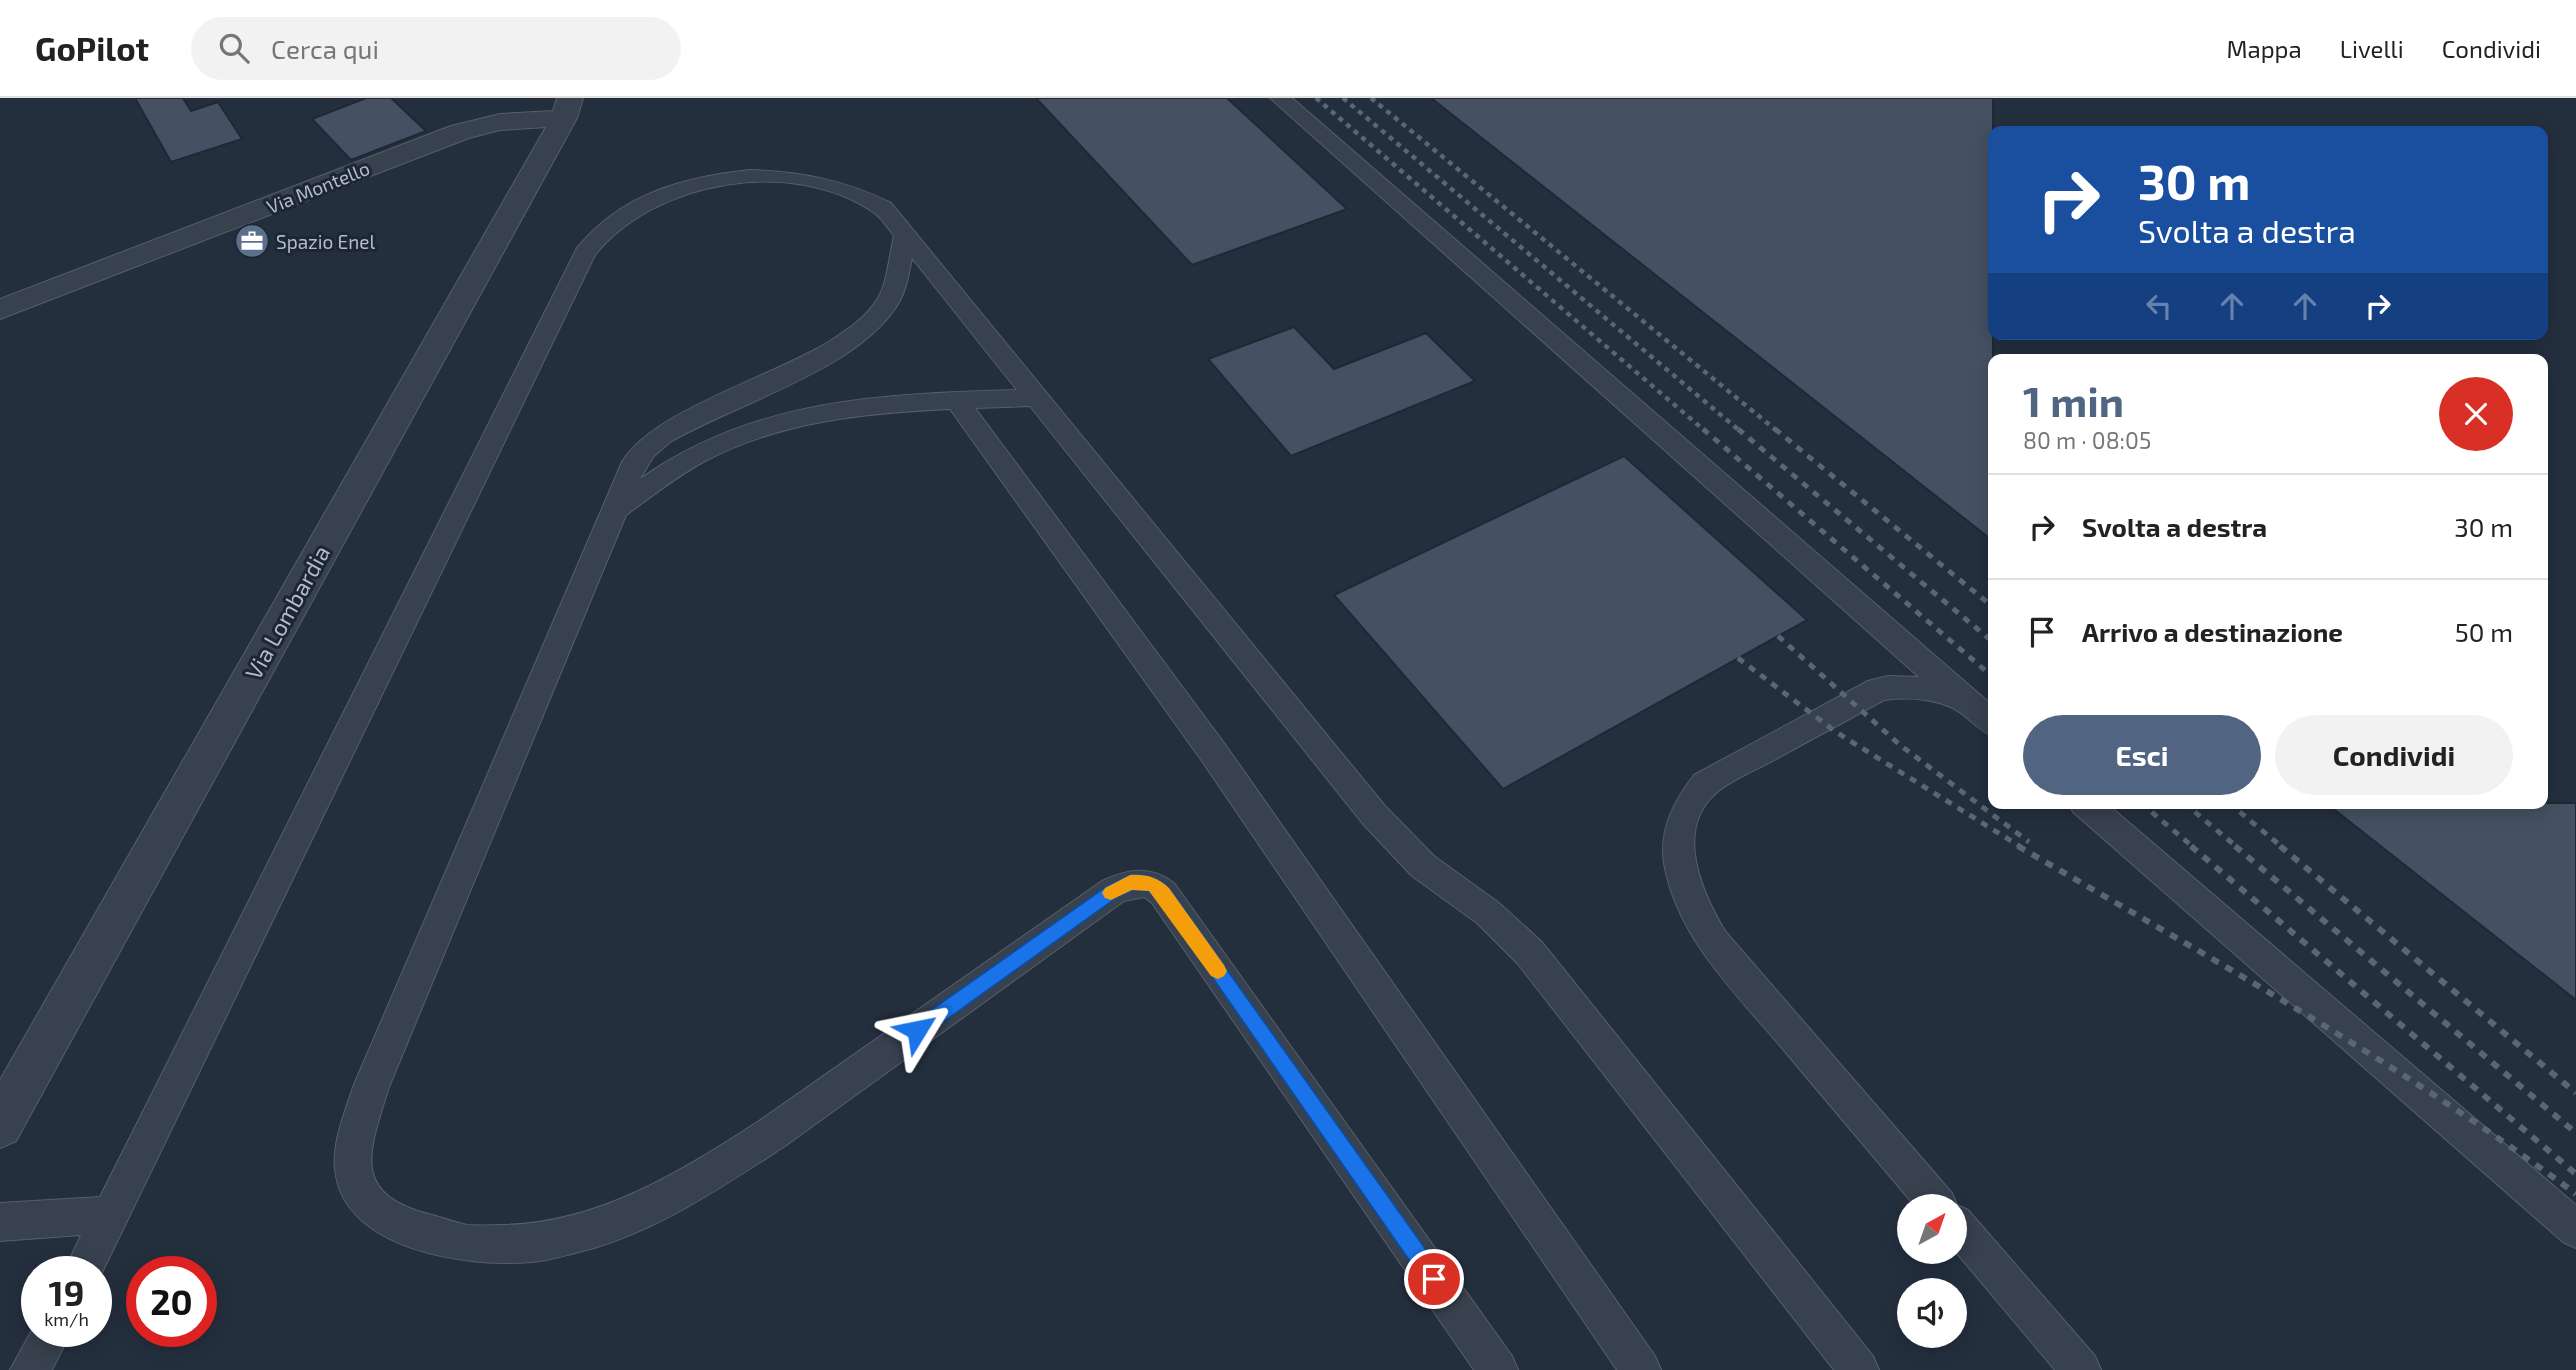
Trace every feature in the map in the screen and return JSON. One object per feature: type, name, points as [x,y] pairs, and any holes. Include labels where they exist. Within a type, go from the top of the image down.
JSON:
[{"type":"street","name":"Via Montello","points":[[0,310],[460,132],[567,108]]},
{"type":"street","name":"Via Lombardia","points":[[0,1125],[567,108]]},
{"type":"lane","points":[[1280,98],[1988,720]]},
{"type":"lane","points":[[91,1256],[585,253],[600,235],[620,218],[663,195],[702,184],[765,177],[821,182],[865,197],[883,208],[1392,836],[1423,866],[1488,913],[1530,953],[1859,1370]]},
{"type":"lane","points":[[905,236],[888,301],[875,320],[857,336],[833,351],[709,410],[648,446],[635,463],[370,1087],[352,1158],[353,1178],[358,1193],[383,1217],[418,1232],[472,1243],[534,1242],[566,1236],[617,1220],[657,1204],[743,1153],[1113,891],[1130,883],[1144,882],[1163,893],[1498,1370]]},
{"type":"lane","points":[[615,510],[687,460],[760,427],[844,407],[1036,398]]},
{"type":"lane","points":[[957,401],[1221,764],[1641,1370]]},
{"type":"lane","points":[[1930,1194],[1713,941],[1690,897],[1678,852],[1677,834],[1683,813],[1705,784],[1878,689],[1898,685],[1921,688],[1966,701]]},
{"type":"lane","points":[[2091,809],[2576,1229]]},
{"type":"lane","points":[[0,1222],[111,1215]]},
{"type":"lane","points":[[1967,1237],[2081,1370]]},
{"type":"lane","points":[[30,1370],[43,1347]]},
{"type":"building","points":[[135,98],[183,98],[191,111],[218,102],[242,139],[171,162]]},
{"type":"building","points":[[366,98],[391,98],[426,131],[351,160],[312,119]]},
{"type":"building","points":[[1036,98],[1227,98],[1347,209],[1192,265]]},
{"type":"building","points":[[1431,98],[1993,98],[1993,126],[1988,126],[1988,340],[1993,340],[1993,354],[1988,354],[1988,537]]},
{"type":"building","points":[[1294,327],[1334,369],[1426,333],[1475,381],[1291,456],[1208,359]]},
{"type":"building","points":[[1624,456],[1807,620],[1503,789],[1334,595]]},
{"type":"building","points":[[2548,803],[2576,803],[2576,1000],[2334,809],[2548,809]]},
{"type":"railway","points":[[1316,98],[1705,431]]},
{"type":"railway","points":[[1343,98],[1740,431]]},
{"type":"railway","points":[[1371,98],[1777,431]]},
{"type":"railway","points":[[1703,429],[1988,673]]},
{"type":"railway","points":[[1738,429],[1988,638]]},
{"type":"railway","points":[[1775,429],[1988,603]]},
{"type":"railway","points":[[1778,636],[1900,745],[2029,842]]},
{"type":"railway","points":[[1738,658],[1836,732],[2021,847]]},
{"type":"railway","points":[[2148,809],[2193,847]]},
{"type":"railway","points":[[2191,809],[2237,847]]},
{"type":"railway","points":[[2236,809],[2282,847]]},
{"type":"railway","points":[[2018,846],[2372,1055],[2576,1194]]},
{"type":"railway","points":[[2191,846],[2576,1174]]},
{"type":"railway","points":[[2235,846],[2576,1133]]},
{"type":"railway","points":[[2280,846],[2576,1093]]},
{"type":"slow traffic","points":[[1111,893],[1130,883],[1144,882],[1155,886],[1163,893],[1218,971]]},
{"type":"place","name":"Spazio Enel","points":[[252,241]]},
{"type":"route","points":[[917,1030],[1113,891],[1130,883],[1144,882],[1155,886],[1163,893],[1434,1279]]}]
